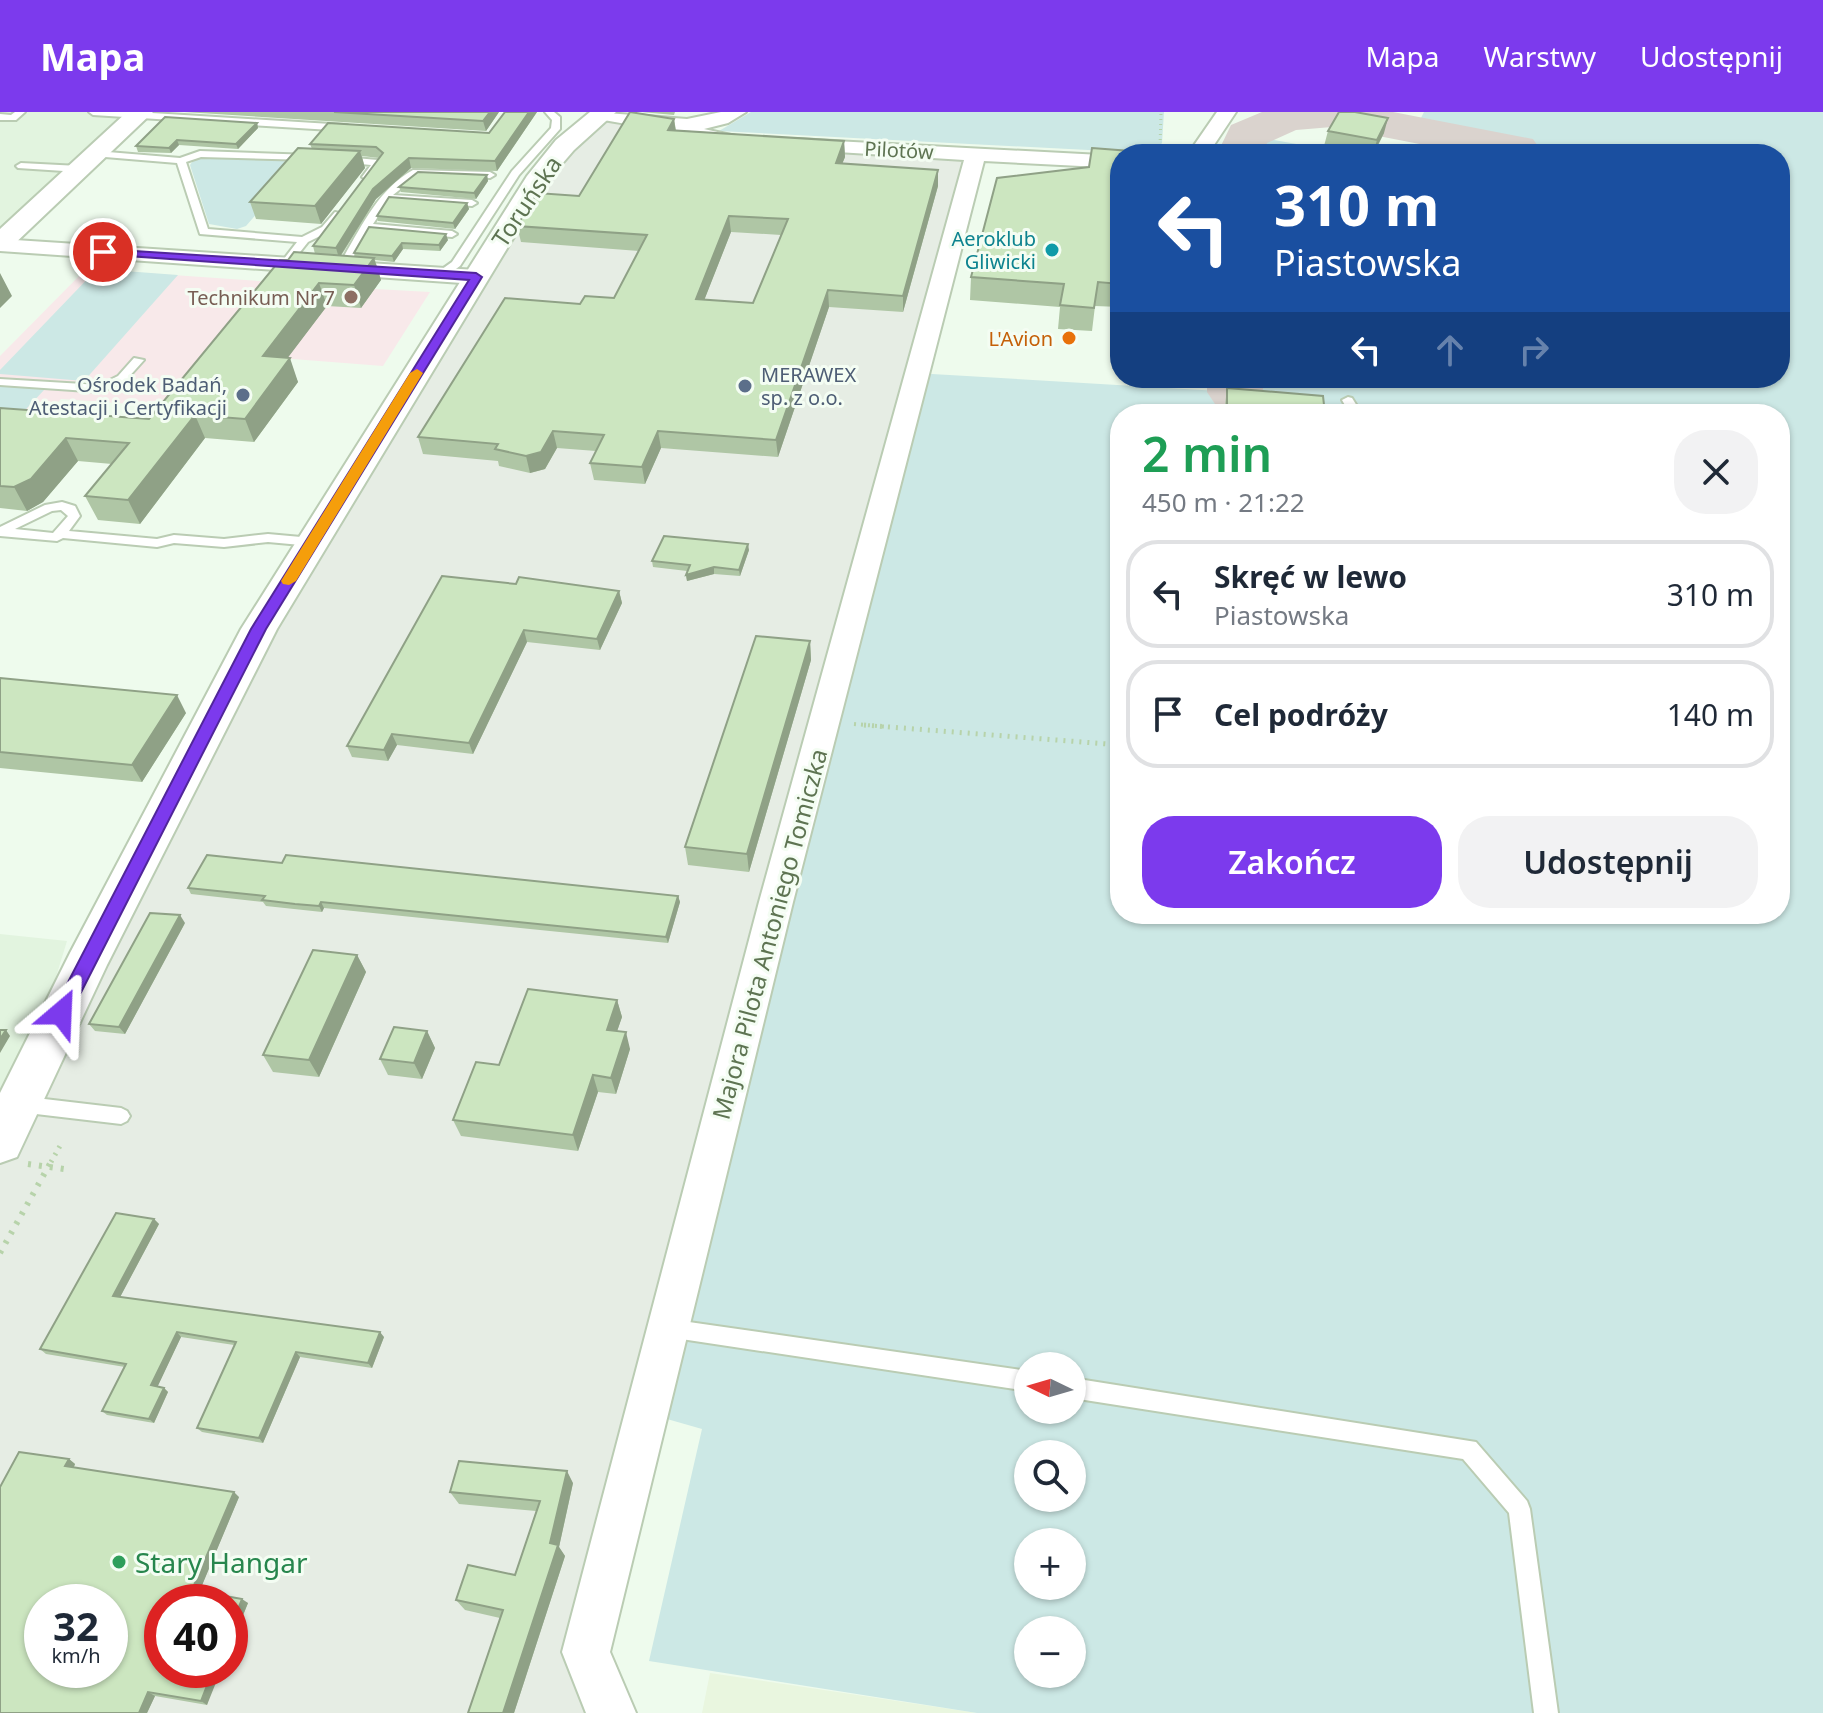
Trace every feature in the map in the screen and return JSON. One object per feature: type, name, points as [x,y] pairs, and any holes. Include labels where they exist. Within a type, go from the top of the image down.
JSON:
[{"type":"street","points":[[596,113],[680,126],[713,123],[737,112]]},
{"type":"street","points":[[1205,144],[1227,112]]},
{"type":"street","points":[[0,244],[140,113]]},
{"type":"street","name":"Toruńska","points":[[8,1128],[223,694],[312,542],[539,176],[596,113]]},
{"type":"street","points":[[680,126],[705,137],[748,142]]},
{"type":"street","name":"Pilotów","points":[[778,144],[1110,161]]},
{"type":"street","name":"Majora Pilota Antoniego Tomiczka","points":[[611,1713],[586,1652],[824,722],[976,154]]},
{"type":"street","points":[[0,244],[476,277]]},
{"type":"lane","points":[[0,117],[13,118],[21,112]]},
{"type":"lane","points":[[93,112],[366,129]]},
{"type":"lane","points":[[442,274],[462,257],[526,159],[558,124],[549,112]]},
{"type":"lane","points":[[526,159],[565,145]]},
{"type":"lane","points":[[21,166],[181,161],[200,154],[323,158]]},
{"type":"lane","points":[[337,159],[378,163],[355,192]]},
{"type":"lane","points":[[181,161],[204,232],[304,240]]},
{"type":"lane","points":[[342,268],[387,197],[407,175],[416,172],[490,175]]},
{"type":"lane","points":[[387,197],[472,203]]},
{"type":"lane","points":[[285,264],[304,240],[326,229],[346,204]]},
{"type":"lane","points":[[367,227],[452,234]]},
{"type":"lane","points":[[0,382],[102,389],[122,378],[138,360]]},
{"type":"lane","points":[[1348,400],[1350,404]]},
{"type":"lane","points":[[62,506],[71,509],[74,516],[57,537],[0,532],[49,508],[62,506]]},
{"type":"lane","points":[[59,534],[157,543],[174,539],[224,543],[268,538],[312,542]]},
{"type":"lane","points":[[8,1128],[121,1116]]},
{"type":"lane","points":[[667,1328],[1014,1379]]},
{"type":"lane","points":[[1086,1390],[1469,1449],[1519,1509],[1546,1713]]},
{"type":"path","points":[[1160,144],[1161,112]]},
{"type":"path","points":[[824,722],[1110,744]]},
{"type":"path","points":[[8,1128],[49,1167],[71,1170]]},
{"type":"path","points":[[0,1253],[60,1146]]},
{"type":"shaded area","points":[[0,112],[133,112],[0,231]]},
{"type":"shaded area","points":[[751,112],[1164,112],[1161,144],[1110,144],[1110,151],[719,131]]},
{"type":"shaded area","points":[[1424,112],[1823,112],[1823,1713],[977,1713],[649,1661],[702,1429],[646,1413],[915,373],[1110,385],[1110,388],[1235,392],[1235,388],[1790,388],[1790,144],[1464,144],[1465,140],[1415,130]]},
{"type":"shaded area","points":[[601,114],[698,135],[976,154],[586,1652],[611,1713],[0,1713],[0,1142],[190,757],[539,176]]},
{"type":"shaded area","points":[[1247,135],[1297,144],[1244,144]]},
{"type":"shaded area","points":[[212,156],[304,159],[246,226],[237,229],[209,224],[190,165],[194,159]]},
{"type":"shaded area","points":[[86,269],[430,292],[383,366],[230,354],[187,408],[61,399],[38,424],[0,421],[0,356]]},
{"type":"shaded area","points":[[97,269],[178,275],[84,381],[0,374],[0,370]]},
{"type":"shaded area","points":[[0,386],[45,389],[14,422],[0,421]]},
{"type":"shaded area","points":[[0,934],[67,941],[17,1104],[0,1142]]},
{"type":"shaded area","points":[[710,1673],[977,1713],[702,1713]]},
{"type":"building","points":[[334,112],[490,112],[483,121]]},
{"type":"building","points":[[505,112],[529,112],[495,161],[409,158],[373,189],[336,248],[313,246],[383,153],[376,147],[310,144],[328,123],[489,133]]},
{"type":"building","points":[[630,112],[674,119],[668,130],[844,141],[836,163],[938,170],[903,296],[828,290],[776,440],[658,431],[642,467],[590,463],[604,435],[553,431],[541,452],[526,456],[495,449],[498,444],[418,437],[505,298],[580,304],[585,296],[614,298],[647,235],[517,226],[537,193],[579,196]],"holes":[[[729,216],[788,219],[753,303],[696,299]]]},
{"type":"building","points":[[1339,112],[1388,118],[1377,140],[1328,131]]},
{"type":"building","points":[[165,117],[257,123],[236,144],[177,140],[169,148],[136,146]]},
{"type":"building","points":[[298,148],[360,151],[315,206],[250,202]]},
{"type":"building","name":"Aeroklub Gliwicki","points":[[1092,148],[1110,149],[1110,283],[1098,282],[1094,308],[1060,305],[1064,284],[971,277],[997,178],[1089,167]]},
{"type":"building","points":[[418,172],[487,175],[474,193],[399,187]]},
{"type":"building","points":[[389,197],[467,203],[453,223],[377,216]]},
{"type":"building","points":[[369,227],[446,234],[439,245],[402,243],[392,256],[354,253]]},
{"type":"building","points":[[294,252],[374,258],[354,285],[319,283],[263,356],[290,358],[245,419],[195,415],[128,500],[85,496],[129,443],[66,438],[31,479],[14,487],[0,486],[0,408],[149,419],[280,260],[288,260]]},
{"type":"building","points":[[1227,388],[1323,396],[1324,404],[1227,404]]},
{"type":"building","points":[[664,536],[748,544],[739,570],[714,567],[686,575],[690,565],[652,561]]},
{"type":"building","points":[[442,576],[516,584],[519,577],[619,591],[597,639],[524,630],[469,743],[392,734],[384,750],[347,746]]},
{"type":"building","points":[[756,636],[810,641],[747,854],[685,847]]},
{"type":"building","points":[[0,678],[177,695],[132,765],[0,752]]},
{"type":"building","points":[[207,855],[282,863],[286,855],[678,896],[666,937],[321,902],[319,906],[295,904],[262,900],[265,896],[188,888]]},
{"type":"building","points":[[150,913],[180,915],[119,1027],[89,1024]]},
{"type":"building","points":[[313,950],[357,955],[309,1060],[263,1055]]},
{"type":"building","points":[[528,989],[617,1000],[607,1030],[626,1032],[611,1078],[593,1075],[573,1135],[453,1120],[476,1062],[499,1065]]},
{"type":"building","points":[[394,1027],[427,1031],[414,1063],[380,1059]]},
{"type":"building","points":[[116,1213],[154,1219],[113,1296],[380,1332],[368,1363],[296,1352],[259,1438],[197,1428],[236,1342],[177,1332],[151,1385],[164,1388],[149,1419],[102,1411],[126,1364],[40,1349]]},
{"type":"building","name":"Stary Hangar","points":[[19,1452],[69,1459],[65,1466],[234,1492],[195,1584],[144,1584],[144,1688],[206,1688],[201,1701],[148,1692],[139,1713],[0,1713],[0,1487]]},
{"type":"building","points":[[459,1461],[567,1471],[550,1543],[558,1545],[503,1713],[468,1713],[503,1610],[456,1600],[468,1565],[515,1575],[540,1501],[450,1492]]},
{"type":"taxiway","points":[[1244,144],[1247,135],[1288,117],[1332,114],[1491,144]]},
{"type":"slow traffic","points":[[289,581],[417,373]]},
{"type":"place","name":"Aeroklub Gliwicki","points":[[1052,250]]},
{"type":"place","name":"Technikum Nr 7","points":[[351,297]]},
{"type":"place","name":"L'Avion","points":[[1069,338]]},
{"type":"place","name":"MERAWEX sp. z o.o.","points":[[745,386]]},
{"type":"place","name":"Ośrodek Badań, Atestacji i Certyfikacji","points":[[243,395]]},
{"type":"place","name":"Stary Hangar","points":[[119,1562]]},
{"type":"route","points":[[61,1013],[190,757],[259,629],[476,277],[103,252]]}]
